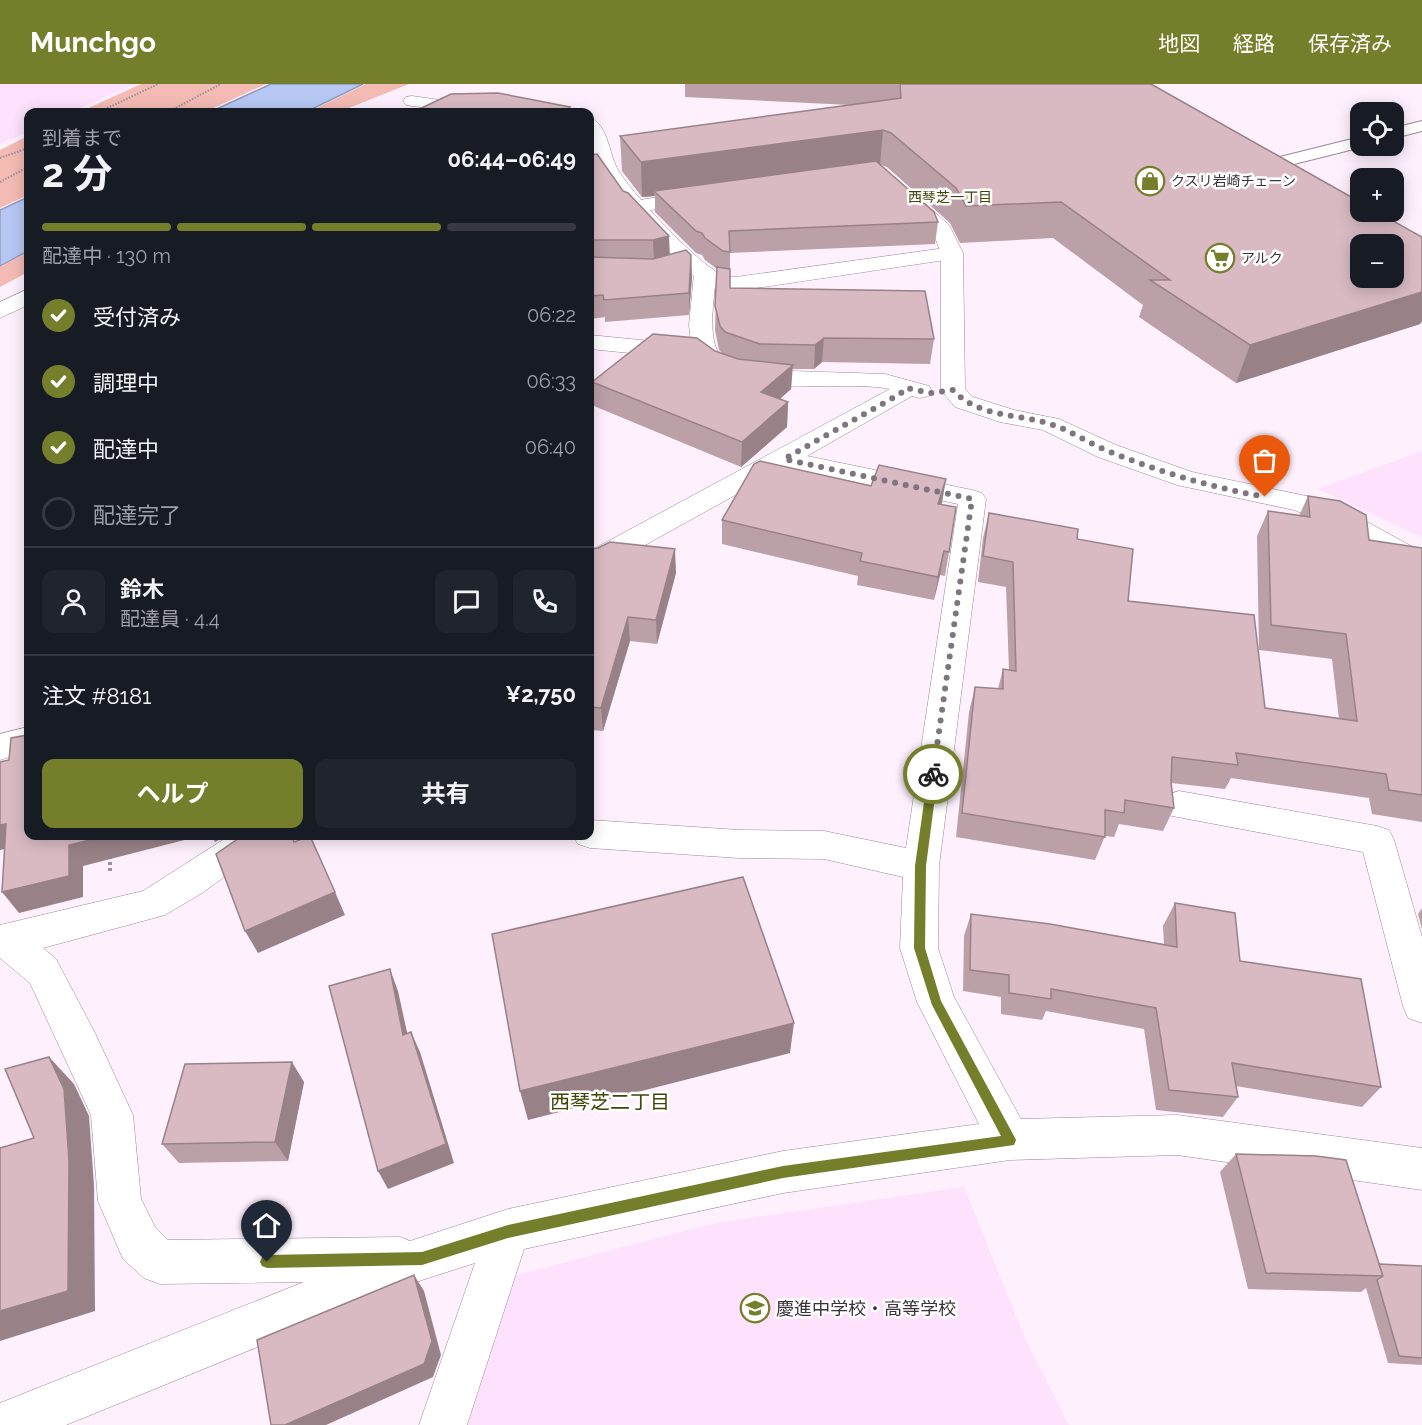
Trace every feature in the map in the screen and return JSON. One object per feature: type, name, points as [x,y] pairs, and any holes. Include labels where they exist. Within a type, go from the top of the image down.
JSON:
[{"type":"street","points":[[440,108],[404,105],[442,88]]},
{"type":"street","points":[[594,149],[633,207],[698,268],[718,282],[736,284],[952,253]]},
{"type":"street","points":[[887,180],[942,229],[952,253],[953,390],[964,402],[1009,417],[1050,424],[1107,451],[1186,479],[1301,503],[1339,518],[1403,552],[1422,566]]},
{"type":"street","points":[[633,207],[715,195]]},
{"type":"street","points":[[664,268],[698,268]]},
{"type":"street","points":[[698,268],[700,339],[704,353],[717,364],[757,379],[855,379],[888,381],[906,388],[931,393],[953,390]]},
{"type":"street","points":[[0,311],[24,298]]},
{"type":"street","points":[[594,342],[704,353]]},
{"type":"street","points":[[594,561],[784,459],[900,394],[906,388]]},
{"type":"street","points":[[784,459],[972,499],[921,866],[920,948],[936,1002],[1010,1140]]},
{"type":"street","points":[[0,747],[24,741]]},
{"type":"street","points":[[1179,805],[1377,840],[1422,1006]]},
{"type":"street","points":[[594,834],[740,844],[824,845],[921,866]]},
{"type":"street","points":[[4,941],[152,904],[189,882],[249,840]]},
{"type":"street","points":[[4,941],[43,971],[81,1046],[112,1115],[120,1201],[139,1243],[160,1262],[422,1258]]},
{"type":"street","points":[[6,1425],[422,1258],[508,1232],[783,1172],[1010,1140],[1177,1136],[1422,1169]]},
{"type":"street","points":[[442,1425],[508,1232]]},
{"type":"lane","points":[[1404,130],[1422,126]]},
{"type":"lane","points":[[1278,163],[1350,144]]},
{"type":"path","points":[[107,108],[158,84]]},
{"type":"path","points":[[176,108],[221,84]]},
{"type":"path","points":[[0,158],[24,149]]},
{"type":"path","points":[[0,182],[24,169]]},
{"type":"shaded area","points":[[0,84],[135,84],[80,108],[24,108],[24,134],[0,144]]},
{"type":"shaded area","points":[[141,84],[266,84],[214,108],[89,108]]},
{"type":"shaded area","points":[[366,84],[409,84],[349,108],[317,108]]},
{"type":"shaded area","points":[[24,138],[24,197],[0,208],[0,150]]},
{"type":"shaded area","points":[[24,254],[24,274],[0,287],[0,267]]},
{"type":"shaded area","points":[[1422,451],[1422,537],[1318,489]]},
{"type":"shaded area","name":"慶進中学校・高等学校","points":[[964,1187],[1025,1338],[1069,1425],[456,1425],[509,1277],[715,1223]]},
{"type":"water","points":[[271,84],[363,84],[314,108],[219,108]]},
{"type":"water","points":[[24,199],[24,253],[0,266],[0,210]]},
{"type":"building","points":[[900,84],[1151,84],[1350,196],[1350,222],[1395,222],[1422,237],[1422,292],[1250,345],[1150,280],[1170,280],[1061,202],[966,206],[956,188],[891,133],[883,130],[641,162],[620,136],[901,98]]},
{"type":"building","points":[[498,93],[570,107],[421,108],[451,94]]},
{"type":"building","points":[[594,154],[597,154],[623,191],[628,193],[669,236],[653,240],[594,240]]},
{"type":"building","points":[[876,161],[934,212],[938,222],[729,231],[730,252],[723,251],[705,238],[702,233],[696,231],[654,191]]},
{"type":"building","points":[[686,250],[691,255],[689,293],[604,300],[603,295],[594,296],[594,257],[653,259]]},
{"type":"building","points":[[717,267],[730,269],[730,288],[925,291],[934,339],[824,338],[815,345],[760,344],[725,332],[720,326],[715,306]]},
{"type":"building","points":[[653,334],[697,338],[715,351],[738,359],[793,365],[761,392],[788,402],[742,442],[594,383],[594,380]]},
{"type":"building","points":[[760,461],[871,486],[879,465],[946,479],[938,504],[956,507],[949,552],[944,551],[938,577],[860,561],[862,553],[722,520],[754,464]]},
{"type":"building","points":[[1308,496],[1340,501],[1366,515],[1369,540],[1422,548],[1422,795],[1389,790],[1386,774],[1236,753],[1238,765],[1172,757],[1171,782],[1174,808],[1125,800],[1124,813],[1105,810],[1105,837],[962,813],[975,687],[1003,689],[1003,669],[1016,671],[1013,562],[983,556],[989,513],[1078,529],[1077,539],[1133,549],[1128,601],[1254,615],[1265,708],[1357,721],[1346,634],[1271,625],[1268,511],[1310,517]]},
{"type":"building","points":[[610,542],[675,549],[656,620],[628,617],[601,708],[594,707],[594,548]]},
{"type":"building","points":[[24,736],[24,840],[90,840],[69,845],[69,876],[2,892],[6,824],[0,825],[0,762],[9,760],[11,738]]},
{"type":"building","points":[[236,840],[293,840],[294,842],[312,840],[335,892],[245,931],[216,854]]},
{"type":"building","points":[[743,877],[794,1023],[520,1091],[492,934]]},
{"type":"building","points":[[1175,903],[1235,913],[1240,961],[1361,979],[1381,1087],[1232,1063],[1238,1097],[1169,1090],[1156,1008],[1051,989],[1051,999],[1009,993],[1009,975],[970,970],[971,914],[1050,924],[1177,947]]},
{"type":"building","points":[[390,969],[403,1035],[411,1032],[446,1144],[378,1171],[329,986]]},
{"type":"building","points":[[49,1057],[64,1089],[69,1161],[68,1291],[0,1311],[0,1148],[34,1138],[5,1069]]},
{"type":"building","points":[[292,1062],[275,1142],[162,1144],[185,1064]]},
{"type":"building","points":[[1236,1154],[1316,1156],[1346,1160],[1383,1276],[1266,1273]]},
{"type":"building","points":[[1379,1264],[1422,1266],[1422,1358],[1399,1356],[1377,1280],[1383,1276]]},
{"type":"building","points":[[414,1275],[432,1341],[424,1364],[285,1425],[271,1425],[257,1340]]},
{"type":"way so far","points":[[933,774],[972,499],[784,459],[900,394],[906,388],[931,393],[953,390],[964,402],[1009,417],[1050,424],[1107,451],[1186,479],[1265,497]]},
{"type":"place","name":"クスリ岩崎チェーン","points":[[1150,181]]},
{"type":"place","name":"アルク","points":[[1220,258]]},
{"type":"place","name":"慶進中学校・高等学校","points":[[755,1308]]},
{"type":"district","name":"西琴芝一丁目","points":[[950,197]]},
{"type":"district","name":"西琴芝二丁目","points":[[610,1102]]},
{"type":"route","points":[[267,1262],[422,1258],[557,1220],[783,1172],[1010,1140],[936,1002],[920,948],[921,866],[933,774]]}]
